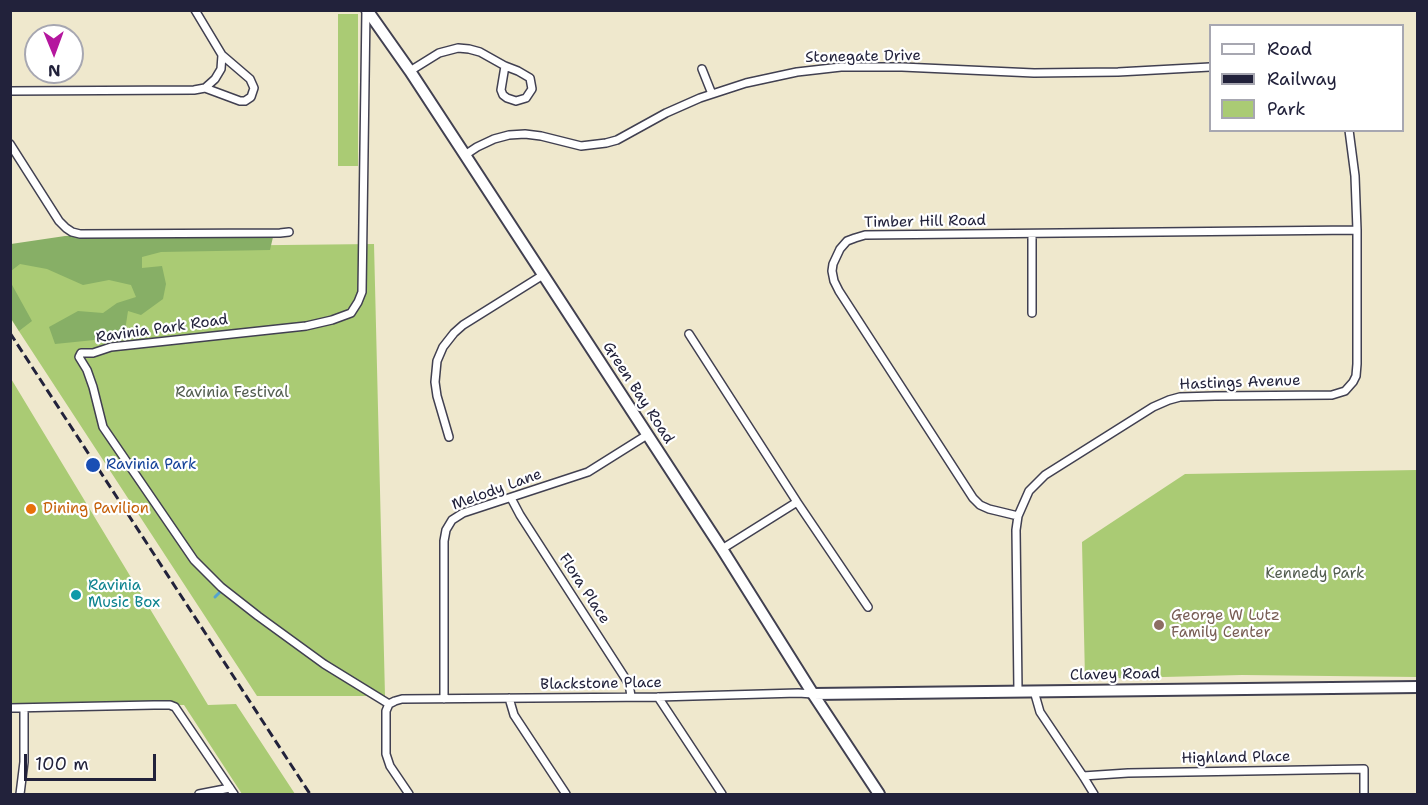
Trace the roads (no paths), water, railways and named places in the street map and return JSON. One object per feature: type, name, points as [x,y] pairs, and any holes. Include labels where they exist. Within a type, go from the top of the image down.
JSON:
[{"type":"main road","name":"Green Bay Road","points":[[366,10],[410,71],[465,155],[879,795]]},
{"type":"main road","name":"Clavey Road","points":[[813,694],[1418,687]]},
{"type":"street","points":[[10,91],[194,90],[205,88],[245,101],[251,97],[254,88],[250,79],[222,55],[195,10]]},
{"type":"street","name":"Ravinia Park Road","points":[[366,10],[362,292],[351,312],[332,320],[306,326],[111,347],[93,353],[81,353],[79,357],[87,370],[104,427],[194,560],[221,587],[258,616],[324,664],[389,704]]},
{"type":"street","points":[[410,71],[439,53],[458,48],[480,52],[530,78],[532,89],[526,98],[516,101],[503,94],[501,90],[505,66]]},
{"type":"street","points":[[205,88],[215,79],[221,69],[222,55]]},
{"type":"street","name":"Stonegate Drive","points":[[465,155],[494,139],[509,135],[541,136],[581,146],[606,143],[617,140],[666,113],[712,94],[746,82],[797,72],[841,67],[1058,73],[1209,67]]},
{"type":"street","points":[[702,69],[712,94]]},
{"type":"street","name":"Hastings Avenue","points":[[1018,691],[1016,530],[1018,516],[1029,491],[1036,483],[1045,475],[1153,407],[1169,400],[1215,396],[1332,394],[1345,391],[1356,376],[1356,176],[1349,132]]},
{"type":"street","points":[[10,144],[59,221],[72,232],[80,234],[289,232]]},
{"type":"street","name":"Timber Hill Road","points":[[1018,516],[989,509],[980,505],[973,498],[839,291],[832,271],[835,258],[847,242],[865,235],[1357,230]]},
{"type":"street","points":[[1032,234],[1032,313]]},
{"type":"street","points":[[449,438],[435,382],[437,361],[443,347],[463,325],[543,275]]},
{"type":"street","points":[[689,334],[796,502],[868,608]]},
{"type":"street","name":"Melody Lane","points":[[444,699],[444,541],[446,530],[452,520],[463,513],[588,472],[647,435]]},
{"type":"street","name":"Flora Place","points":[[511,498],[629,684],[631,696]]},
{"type":"street","points":[[722,549],[796,502]]},
{"type":"street","points":[[1035,691],[1040,712],[1094,795]]},
{"type":"street","name":"Blackstone Place","points":[[389,704],[402,699],[813,694]]},
{"type":"street","points":[[658,697],[722,795]]},
{"type":"street","points":[[509,698],[514,715],[566,795]]},
{"type":"street","points":[[389,704],[386,711],[386,754],[390,766],[409,795]]},
{"type":"street","points":[[10,708],[170,705],[178,710],[232,791],[199,795]]},
{"type":"street","points":[[20,795],[24,762],[24,708]]},
{"type":"street","name":"Highland Place","points":[[1083,776],[1128,773],[1364,769],[1364,795]]},
{"type":"waterway","points":[[215,597],[220,592]]},
{"type":"railway","points":[[10,333],[310,794]]},
{"type":"place","name":"Ravinia Park","points":[[93,465]]},
{"type":"place","name":"Dining Pavilion","points":[[31,509]]},
{"type":"place","name":"Ravinia Music Box","points":[[76,595]]},
{"type":"place","name":"George W Lutz Family Center","points":[[1159,625]]},
{"type":"park label","name":"Ravinia Festival","points":[[232,393]]},
{"type":"park label","name":"Kennedy Park","points":[[1315,574]]}]
